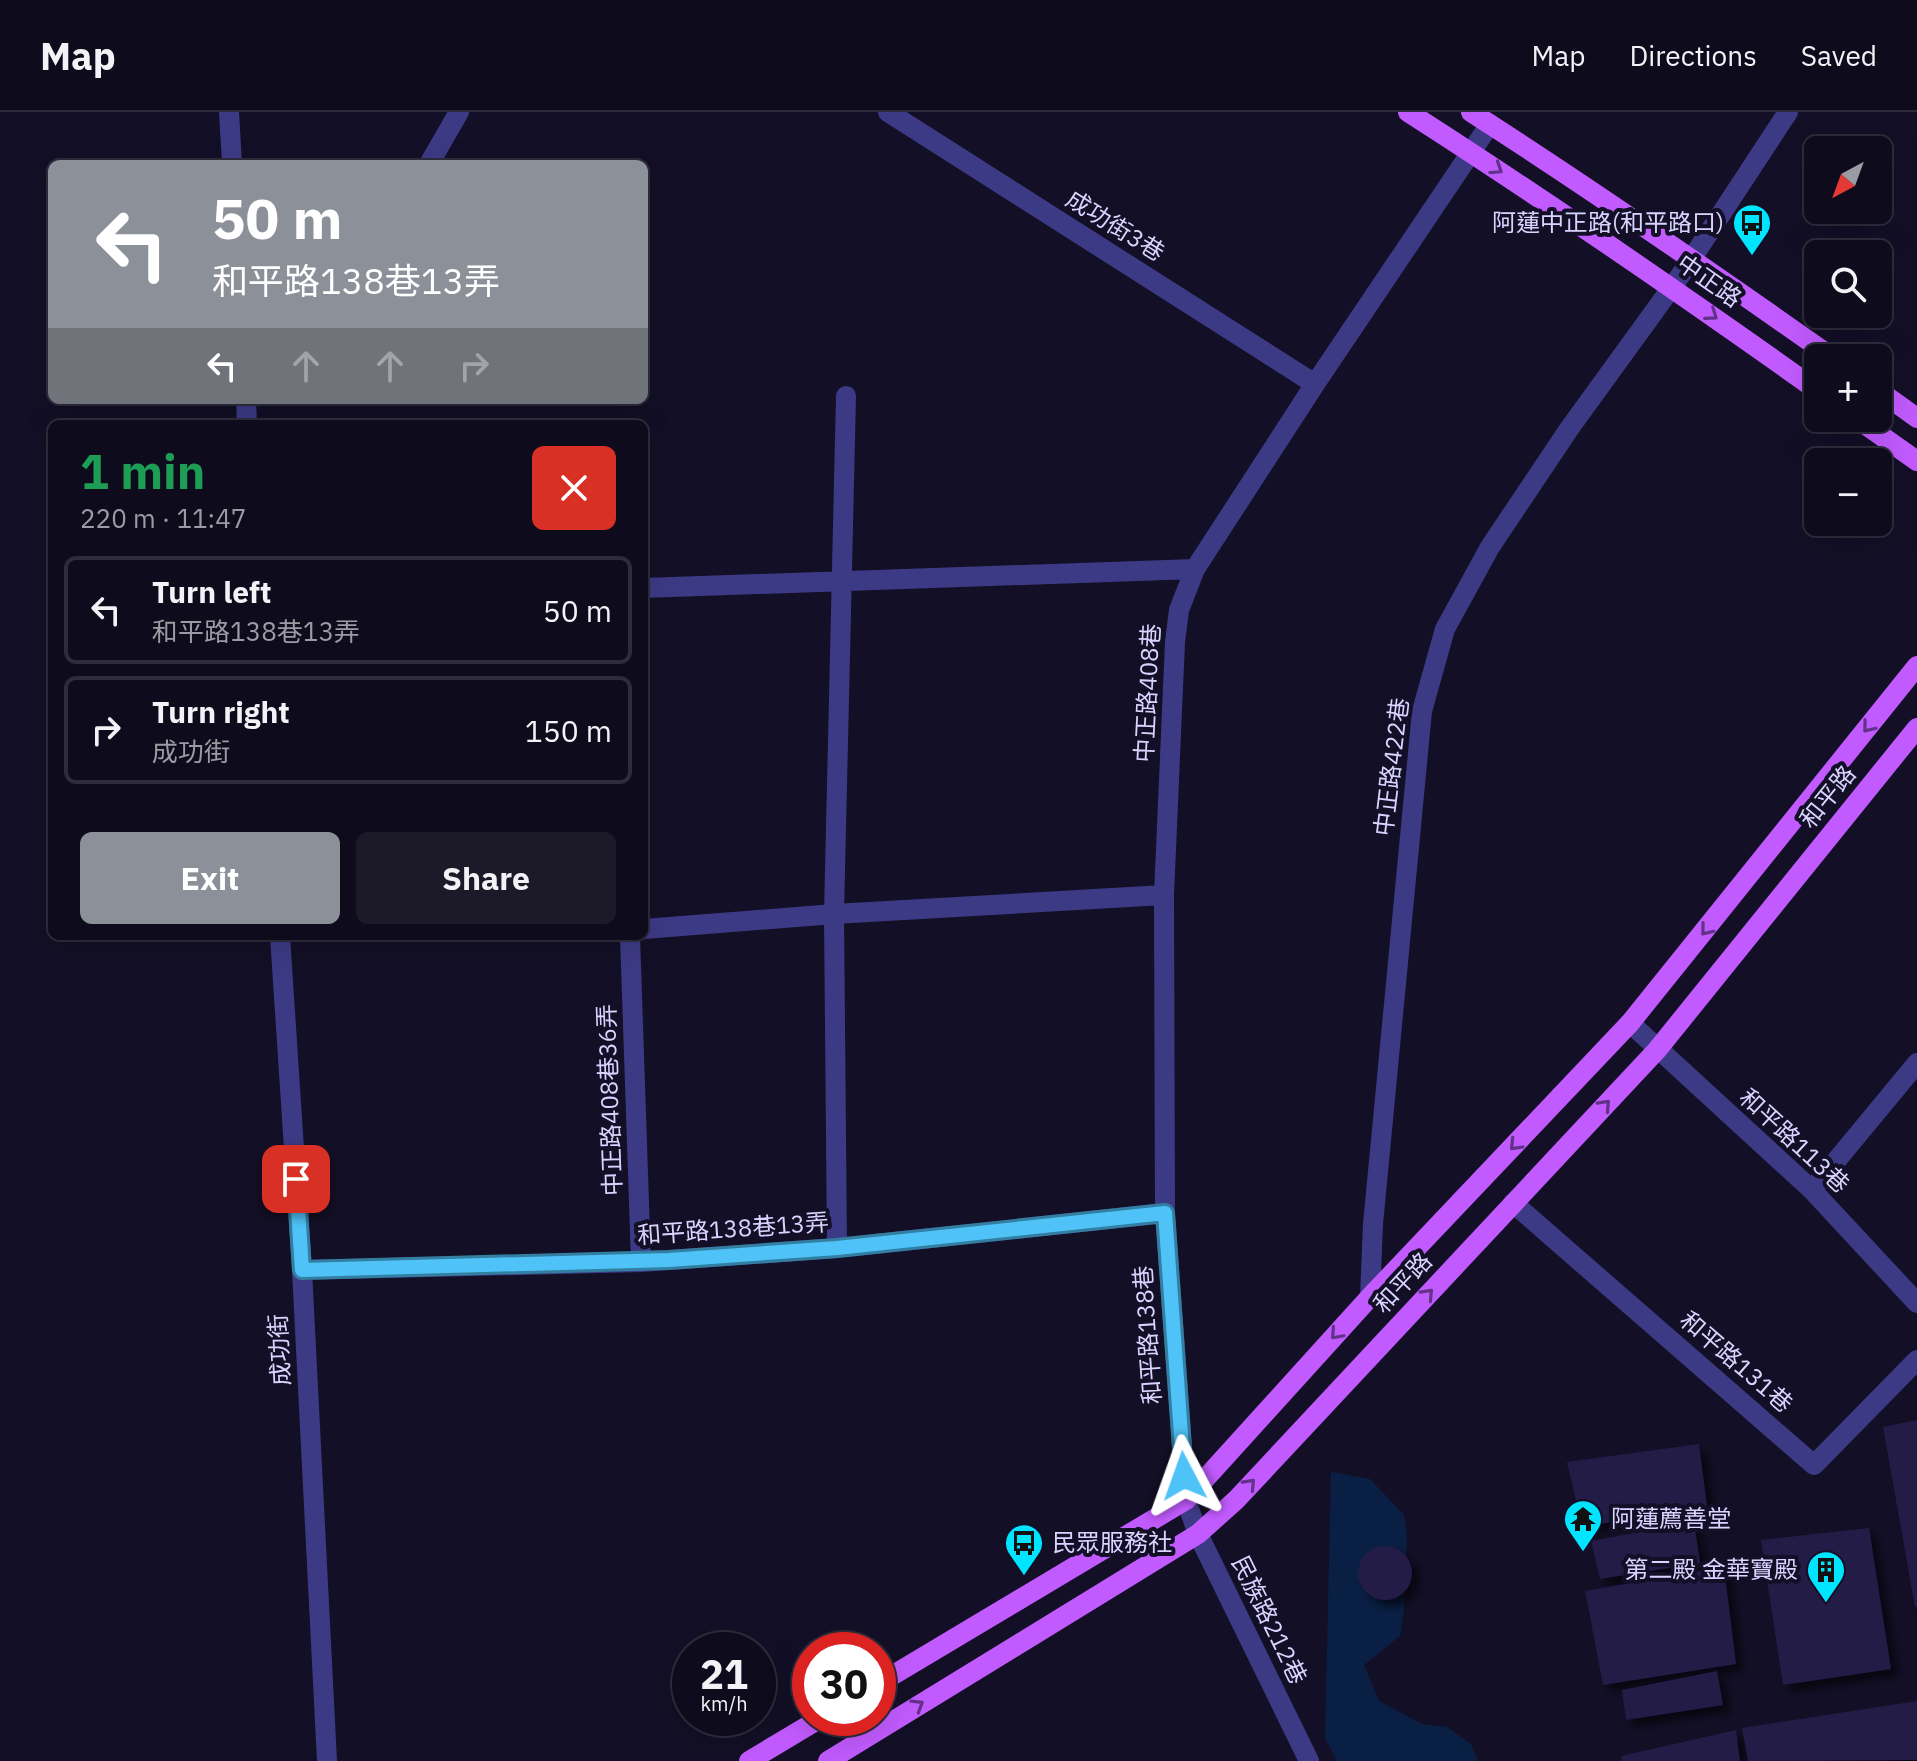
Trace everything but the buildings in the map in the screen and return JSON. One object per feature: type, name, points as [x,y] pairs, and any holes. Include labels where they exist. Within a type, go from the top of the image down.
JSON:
[{"type":"main road","name":"中正路","points":[[1408,112],[1672,287],[1804,381]]},
{"type":"main road","name":"中正路","points":[[1471,112],[1585,186],[1688,264],[1811,344]]},
{"type":"main road","points":[[1892,400],[1917,418]]},
{"type":"main road","points":[[1876,432],[1917,461]]},
{"type":"main road","name":"和平路","points":[[896,1673],[1186,1500],[1370,1297],[1630,1023],[1917,666]]},
{"type":"main road","name":"和平路","points":[[828,1761],[1198,1534],[1236,1500],[1657,1050],[1917,728]]},
{"type":"main road","points":[[749,1761],[792,1735]]},
{"type":"street","points":[[229,112],[232,160]]},
{"type":"street","points":[[431,160],[459,112]]},
{"type":"street","name":"成功街3巷","points":[[888,112],[1315,384]]},
{"type":"street","name":"中正路422巷","points":[[1370,1297],[1373,1224],[1422,711],[1445,629],[1490,547],[1569,429],[1688,264],[1788,112]]},
{"type":"street","name":"中正路408巷","points":[[1165,1213],[1164,895],[1179,610],[1195,569],[1490,124]]},
{"type":"street","points":[[837,1248],[834,914],[846,396]]},
{"type":"street","points":[[648,588],[1195,569]]},
{"type":"street","points":[[648,929],[834,914],[1164,895]]},
{"type":"street","name":"成功街","points":[[280,940],[302,1270],[327,1761]]},
{"type":"street","name":"中正路408巷36弄","points":[[630,940],[641,1262]]},
{"type":"street","name":"和平路113巷","points":[[1630,1023],[1812,1190],[1917,1303]]},
{"type":"street","points":[[1812,1190],[1917,1063]]},
{"type":"street","name":"和平路131巷","points":[[1513,1203],[1814,1465],[1917,1360]]},
{"type":"street","name":"和平路138巷13弄","points":[[302,1270],[641,1262],[837,1248],[1165,1213]]},
{"type":"street","name":"和平路138巷","points":[[1165,1213],[1186,1500]]},
{"type":"street","name":"民族路212巷","points":[[1186,1500],[1198,1534],[1309,1761]]},
{"type":"water","points":[[1331,1472],[1370,1479],[1404,1515],[1407,1536],[1400,1636],[1364,1665],[1379,1701],[1422,1724],[1447,1727],[1471,1744],[1478,1761],[1337,1761],[1325,1738]]},
{"type":"place","name":"阿蓮中正路(和平路口)","points":[[1752,257]]},
{"type":"place","name":"阿蓮薦善堂","points":[[1583,1553]]},
{"type":"place","name":"民眾服務社","points":[[1024,1577]]},
{"type":"place","name":"第二殿 金華寶殿","points":[[1826,1604]]},
{"type":"route","points":[[296,1179],[302,1270],[641,1262],[837,1248],[1165,1213],[1184,1476]]}]
